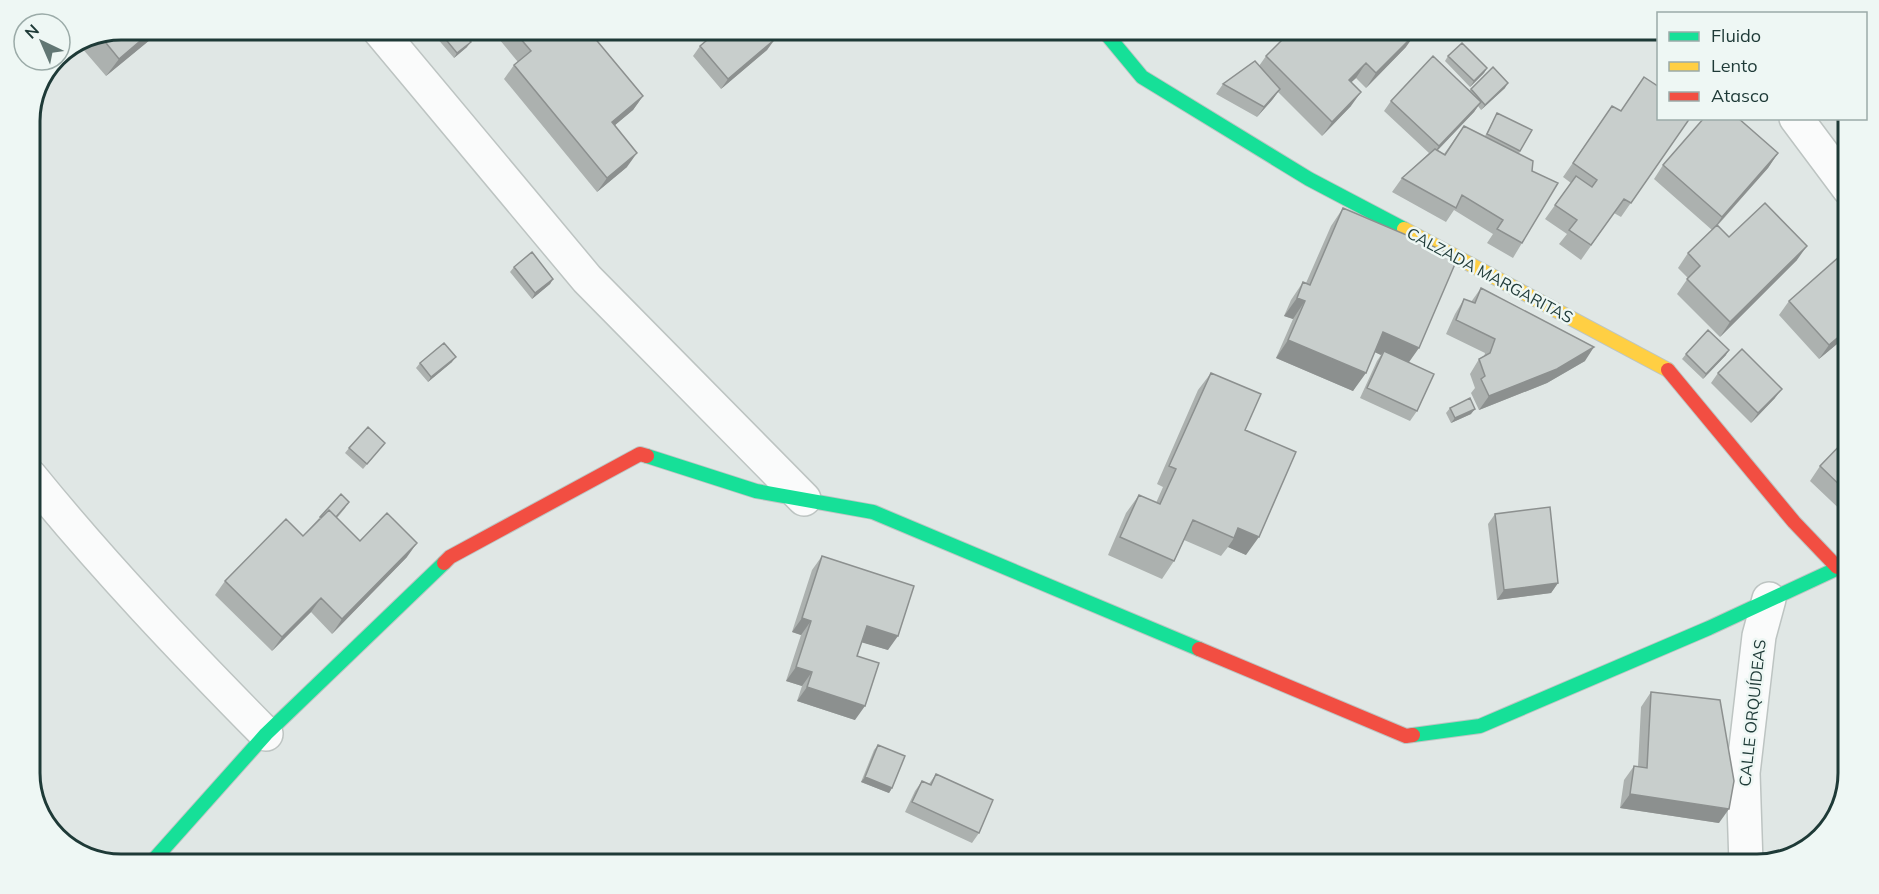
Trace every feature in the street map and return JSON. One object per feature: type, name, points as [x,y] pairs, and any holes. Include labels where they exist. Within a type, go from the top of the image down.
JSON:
[{"type":"street","points":[[387,40],[587,279],[804,499]]},
{"type":"street","name":"CALZADA MARGARITAS","points":[[1111,40],[1142,76],[1309,179],[1666,368],[1794,522],[1838,561]]},
{"type":"street","points":[[1797,120],[1838,174]]},
{"type":"street","points":[[159,854],[266,734],[450,557],[639,454],[756,491],[873,512],[1406,736],[1480,726],[1709,628],[1838,567]]},
{"type":"street","points":[[41,490],[75,532],[195,662],[266,734]]},
{"type":"street","name":"CALLE ORQUÍDEAS","points":[[1746,854],[1743,773],[1759,636],[1769,599]]},
{"type":"building","points":[[141,40],[119,59],[106,42]]},
{"type":"building","points":[[446,40],[469,40],[471,42],[457,53]]},
{"type":"building","points":[[522,40],[596,40],[643,96],[612,122],[637,153],[607,178],[514,65],[531,51]]},
{"type":"building","points":[[707,40],[774,40],[728,79],[700,46]]},
{"type":"building","points":[[1282,40],[1409,40],[1376,73],[1366,63],[1349,80],[1361,92],[1332,122],[1266,56]]},
{"type":"building","points":[[1462,43],[1487,68],[1474,81],[1448,56]]},
{"type":"building","points":[[1433,56],[1481,102],[1439,146],[1391,101]]},
{"type":"building","points":[[1255,61],[1280,89],[1264,107],[1223,84]]},
{"type":"building","points":[[1493,67],[1508,83],[1485,105],[1471,89]]},
{"type":"building","points":[[1644,77],[1657,86],[1657,120],[1689,120],[1631,203],[1624,199],[1591,245],[1569,230],[1577,220],[1555,205],[1576,176],[1592,187],[1597,180],[1573,163],[1612,106],[1621,111]]},
{"type":"building","points":[[1497,113],[1532,130],[1520,151],[1487,134]]},
{"type":"building","points":[[1702,120],[1740,120],[1778,153],[1722,217],[1663,165]]},
{"type":"building","points":[[1464,126],[1533,161],[1532,171],[1558,183],[1522,243],[1497,229],[1503,220],[1462,195],[1456,208],[1402,178],[1435,149],[1445,155]]},
{"type":"building","points":[[1765,203],[1807,246],[1730,322],[1687,279],[1700,266],[1688,253],[1717,225],[1729,237]]},
{"type":"building","points":[[1343,208],[1458,257],[1419,348],[1383,332],[1366,373],[1288,340],[1305,301],[1297,298],[1303,282],[1310,285]]},
{"type":"building","points":[[532,252],[553,279],[535,293],[514,267]]},
{"type":"building","points":[[1838,258],[1838,337],[1829,345],[1789,301]]},
{"type":"building","points":[[1481,288],[1594,347],[1557,369],[1489,396],[1481,379],[1485,376],[1479,359],[1490,353],[1495,339],[1456,320],[1464,299],[1475,303]]},
{"type":"building","points":[[1708,330],[1729,350],[1706,374],[1686,354]]},
{"type":"building","points":[[444,343],[456,357],[431,377],[420,363]]},
{"type":"building","points":[[1742,349],[1782,389],[1758,413],[1718,373]]},
{"type":"building","points":[[1384,351],[1434,374],[1417,411],[1367,388]]},
{"type":"building","points":[[1211,373],[1261,394],[1245,430],[1296,452],[1259,537],[1238,528],[1234,538],[1193,520],[1174,561],[1120,537],[1139,495],[1160,504],[1176,469],[1169,466]]},
{"type":"building","points":[[1470,398],[1475,409],[1455,418],[1450,408]]},
{"type":"building","points":[[368,427],[385,443],[367,464],[349,448]]},
{"type":"building","points":[[1838,447],[1838,483],[1820,466]]},
{"type":"building","points":[[341,494],[349,502],[336,517],[329,510],[321,518],[320,517]]},
{"type":"building","points":[[1550,507],[1558,583],[1504,590],[1495,514]]},
{"type":"building","points":[[329,510],[360,541],[387,513],[417,543],[342,619],[321,598],[282,637],[225,581],[286,519],[303,536]]},
{"type":"building","points":[[822,556],[914,586],[898,636],[867,626],[857,656],[879,663],[865,706],[807,687],[812,672],[796,667],[811,621],[802,618]]},
{"type":"building","points":[[1651,692],[1720,700],[1734,781],[1729,809],[1630,794],[1634,766],[1647,768]]},
{"type":"building","points":[[878,745],[905,756],[892,788],[865,777]]},
{"type":"building","points":[[936,774],[993,800],[979,833],[912,802],[922,781],[931,785]]},
{"type":"traffic: fast","points":[[1111,40],[1142,77],[1309,179],[1404,229]]},
{"type":"traffic: fast","points":[[647,456],[756,491],[873,512],[1199,649]]},
{"type":"traffic: fast","points":[[159,854],[266,734],[444,563]]},
{"type":"traffic: fast","points":[[1413,735],[1480,726],[1709,628],[1838,568]]},
{"type":"traffic: slow","points":[[1404,229],[1668,370]]},
{"type":"traffic: jam","points":[[1668,370],[1794,522],[1837,567]]},
{"type":"traffic: jam","points":[[444,563],[450,557],[640,454],[647,456]]},
{"type":"traffic: jam","points":[[1199,649],[1406,736],[1413,735]]}]
